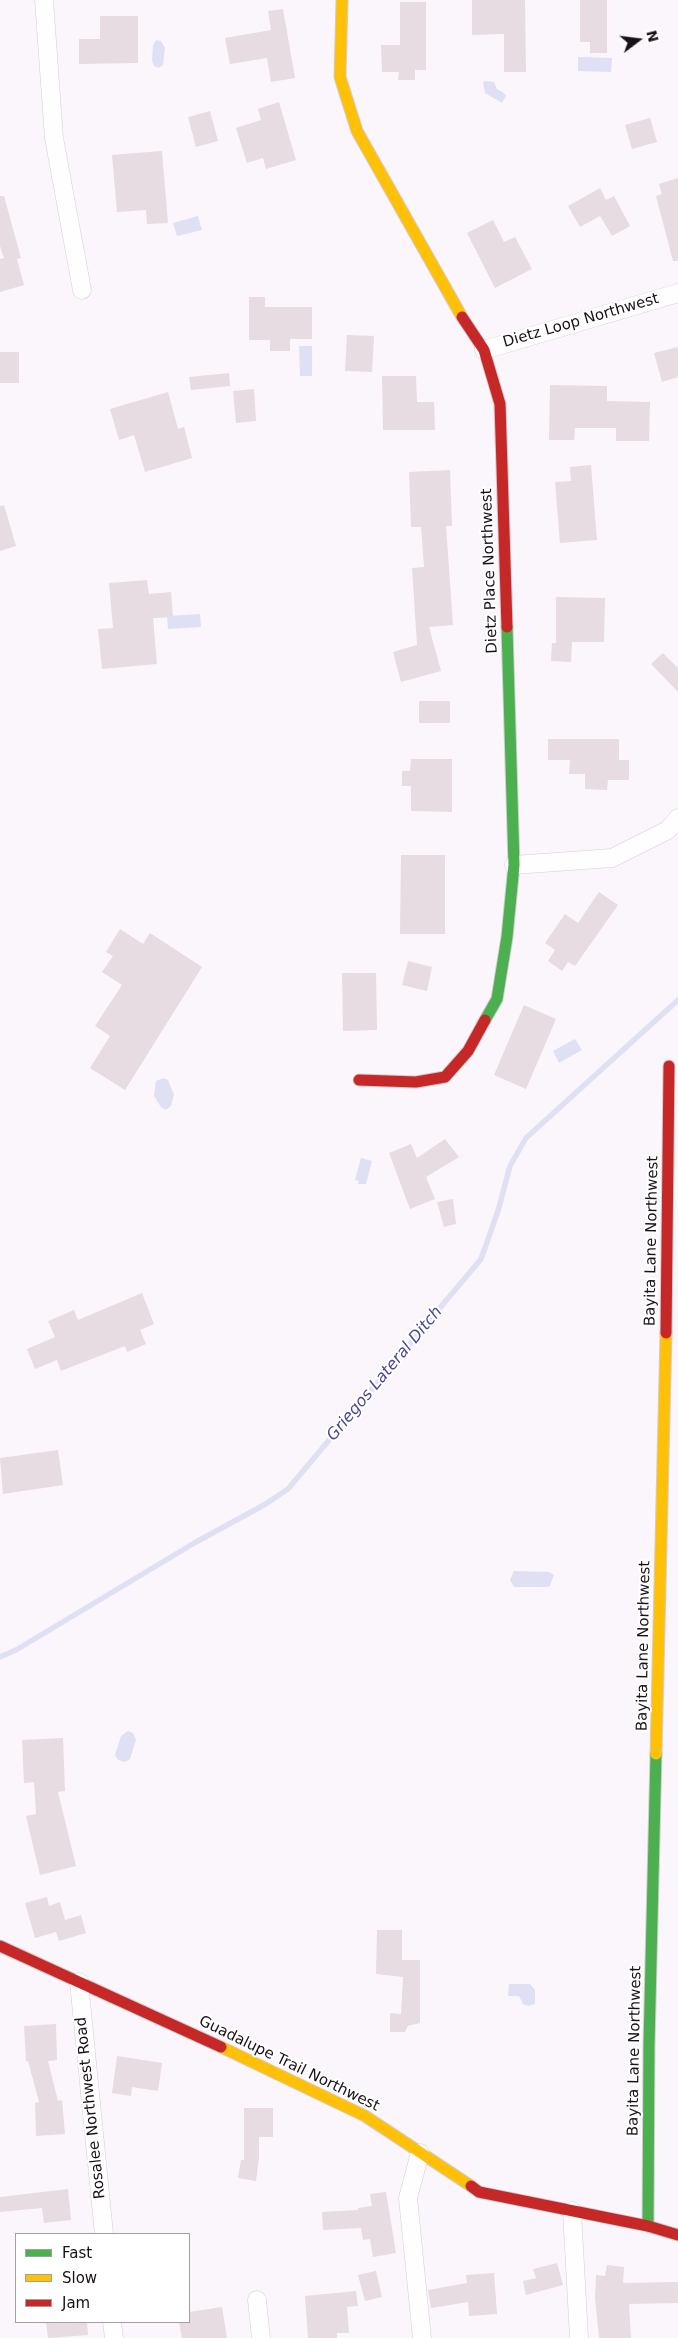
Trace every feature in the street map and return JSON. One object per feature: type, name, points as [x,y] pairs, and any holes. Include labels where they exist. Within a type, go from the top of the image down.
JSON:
[{"type":"street","points":[[44,0],[54,138],[82,290]]},
{"type":"street","name":"Dietz Place Northwest","points":[[342,0],[340,77],[358,131],[450,299],[484,350],[500,404],[514,865],[507,937],[497,999],[468,1051],[445,1077],[416,1082],[360,1080]]},
{"type":"street","name":"Dietz Loop Northwest","points":[[484,350],[678,293]]},
{"type":"street","points":[[514,865],[612,858],[668,830],[678,818]]},
{"type":"street","name":"Bayita Lane Northwest","points":[[648,2226],[649,2046],[655,1865],[669,1066]]},
{"type":"street","name":"Guadalupe Trail Northwest","points":[[0,1946],[283,2075],[365,2116],[478,2192],[648,2226],[678,2235]]},
{"type":"street","name":"Rosalee Northwest Road","points":[[79,1982],[104,2233]]},
{"type":"street","points":[[420,2153],[408,2198],[422,2338]]},
{"type":"street","points":[[572,2211],[579,2338]]},
{"type":"street","points":[[257,2300],[261,2338]]},
{"type":"street","points":[[112,2323],[114,2338]]},
{"type":"water","points":[[156,40],[161,41],[165,48],[163,65],[159,68],[154,66],[152,60],[153,45]]},
{"type":"water","points":[[578,57],[612,58],[611,72],[578,71]]},
{"type":"water","points":[[483,82],[494,82],[497,89],[504,93],[506,96],[502,103],[485,93]]},
{"type":"water","points":[[198,216],[202,230],[177,236],[173,223]]},
{"type":"water","points":[[299,346],[312,346],[312,376],[300,376]]},
{"type":"water","points":[[200,614],[201,627],[168,629],[167,616]]},
{"type":"water","points":[[575,1039],[582,1050],[559,1063],[553,1051]]},
{"type":"water","points":[[164,1078],[168,1080],[174,1095],[171,1106],[166,1110],[161,1107],[154,1096],[156,1081]]},
{"type":"water","points":[[361,1158],[372,1161],[366,1184],[358,1184],[359,1181],[355,1180]]},
{"type":"water","points":[[514,1571],[549,1572],[554,1575],[550,1586],[514,1587],[510,1580]]},
{"type":"water","points":[[128,1731],[133,1733],[136,1740],[130,1759],[125,1762],[118,1760],[115,1755],[121,1736]]},
{"type":"water","points":[[509,1984],[530,1984],[535,1990],[535,2004],[528,2006],[523,2004],[519,1996],[508,1996]]},
{"type":"building","points":[[472,0],[525,0],[526,72],[504,72],[504,34],[472,35]]},
{"type":"building","points":[[580,0],[607,0],[607,53],[590,53],[590,42],[580,42]]},
{"type":"building","points":[[400,2],[426,2],[426,70],[415,70],[415,80],[398,80],[399,72],[382,72],[381,45],[400,45]]},
{"type":"building","points":[[283,9],[295,78],[271,82],[267,58],[230,64],[225,38],[271,30],[268,11]]},
{"type":"building","points":[[100,16],[138,16],[138,63],[79,64],[79,39],[100,39]]},
{"type":"building","points":[[279,102],[296,160],[266,169],[263,158],[247,163],[236,128],[261,120],[258,109]]},
{"type":"building","points":[[210,111],[218,141],[196,147],[188,117]]},
{"type":"building","points":[[650,118],[657,142],[632,149],[625,125]]},
{"type":"building","points":[[162,151],[168,223],[147,224],[146,210],[117,212],[112,155]]},
{"type":"building","points":[[678,178],[678,261],[673,261],[656,196],[662,194],[659,184]]},
{"type":"building","points":[[600,188],[606,200],[614,196],[630,226],[612,236],[600,216],[580,227],[568,206]]},
{"type":"building","points":[[0,196],[4,196],[21,258],[17,259],[24,285],[0,292],[0,259],[4,258],[0,246]]},
{"type":"building","points":[[493,220],[504,242],[515,237],[532,269],[495,288],[467,233]]},
{"type":"building","points":[[249,297],[265,297],[265,307],[312,307],[312,339],[290,339],[290,351],[270,351],[270,340],[249,340]]},
{"type":"building","points":[[347,335],[374,336],[372,372],[345,371]]},
{"type":"building","points":[[678,347],[678,377],[662,382],[654,353]]},
{"type":"building","points":[[0,352],[19,352],[19,383],[0,383]]},
{"type":"building","points":[[229,373],[230,386],[191,390],[189,377]]},
{"type":"building","points":[[382,376],[416,376],[417,402],[434,402],[435,430],[383,430]]},
{"type":"building","points":[[550,385],[607,386],[607,401],[650,402],[649,441],[616,441],[616,428],[575,428],[574,440],[549,440]]},
{"type":"building","points":[[254,389],[256,421],[236,423],[233,391]]},
{"type":"building","points":[[168,392],[178,429],[184,427],[192,458],[145,472],[134,435],[119,440],[110,409]]},
{"type":"building","points":[[591,465],[597,540],[560,543],[555,482],[571,481],[570,467]]},
{"type":"building","points":[[450,470],[452,526],[446,526],[453,625],[429,627],[441,671],[401,682],[393,652],[417,645],[412,568],[424,567],[421,527],[411,527],[409,472]]},
{"type":"building","points":[[4,505],[16,546],[0,551],[0,506]]},
{"type":"building","points":[[147,580],[149,594],[171,592],[173,617],[153,618],[157,664],[102,669],[98,629],[113,628],[109,583]]},
{"type":"building","points":[[556,597],[605,598],[604,642],[572,642],[571,662],[551,661],[552,643],[556,643]]},
{"type":"building","points":[[663,653],[678,668],[678,692],[651,664]]},
{"type":"building","points":[[419,701],[450,701],[450,723],[419,723]]},
{"type":"building","points":[[548,739],[619,739],[619,760],[629,760],[629,780],[608,780],[607,790],[585,789],[585,774],[569,774],[570,760],[548,760]]},
{"type":"building","points":[[411,759],[452,759],[452,812],[411,811],[411,786],[402,786],[402,771],[410,771]]},
{"type":"building","points":[[401,855],[445,855],[445,934],[400,934]]},
{"type":"building","points":[[599,892],[618,905],[575,966],[568,962],[562,971],[548,961],[555,950],[545,943],[565,914],[578,923]]},
{"type":"building","points":[[120,929],[143,944],[150,933],[202,967],[125,1090],[90,1068],[110,1036],[95,1026],[122,985],[102,972],[113,956],[106,952]]},
{"type":"building","points":[[408,961],[432,967],[427,991],[402,985]]},
{"type":"building","points":[[342,973],[376,973],[377,1030],[343,1031]]},
{"type":"building","points":[[524,1005],[556,1019],[526,1089],[494,1075]]},
{"type":"building","points":[[445,1139],[459,1157],[426,1177],[435,1199],[410,1209],[389,1153],[411,1144],[417,1158]]},
{"type":"building","points":[[453,1199],[456,1224],[444,1227],[437,1202]]},
{"type":"building","points":[[142,1293],[154,1324],[140,1330],[146,1344],[127,1352],[125,1346],[61,1371],[57,1360],[35,1369],[27,1349],[55,1337],[48,1321],[74,1310],[78,1320]]},
{"type":"building","points":[[58,1450],[63,1485],[3,1494],[0,1458]]},
{"type":"building","points":[[63,1738],[65,1791],[58,1792],[76,1866],[40,1875],[26,1816],[36,1814],[34,1782],[24,1783],[22,1740]]},
{"type":"building","points":[[47,1897],[49,1906],[60,1902],[65,1920],[81,1915],[86,1933],[59,1941],[56,1932],[35,1938],[25,1903]]},
{"type":"building","points":[[377,1930],[402,1930],[402,1960],[420,1960],[420,2023],[408,2026],[405,2032],[390,2032],[390,2013],[401,2014],[403,1977],[376,1974]]},
{"type":"building","points":[[56,2024],[57,2060],[48,2061],[58,2101],[62,2100],[65,2134],[36,2136],[35,2103],[39,2102],[28,2061],[26,2061],[24,2026]]},
{"type":"building","points":[[117,2056],[162,2063],[158,2091],[132,2087],[131,2096],[112,2093]]},
{"type":"building","points":[[244,2108],[273,2108],[273,2137],[259,2137],[256,2181],[238,2178],[241,2160],[244,2160]]},
{"type":"building","points":[[68,2189],[71,2220],[44,2223],[42,2208],[0,2212],[0,2197]]},
{"type":"building","points":[[386,2192],[396,2253],[373,2257],[370,2239],[363,2240],[361,2228],[323,2230],[322,2212],[358,2210],[358,2208],[372,2206],[370,2194]]},
{"type":"building","points":[[557,2263],[563,2285],[526,2295],[523,2281],[536,2278],[533,2269]]},
{"type":"building","points":[[607,2265],[624,2267],[623,2283],[678,2282],[678,2303],[629,2304],[631,2338],[599,2338],[595,2298],[596,2275],[605,2276]]},
{"type":"building","points":[[376,2271],[382,2297],[365,2301],[358,2275]]},
{"type":"building","points":[[494,2273],[497,2314],[469,2316],[468,2302],[431,2308],[428,2290],[467,2283],[466,2275]]},
{"type":"building","points":[[356,2291],[358,2306],[347,2307],[349,2333],[337,2333],[337,2338],[308,2338],[305,2296]]},
{"type":"building","points":[[222,2307],[227,2338],[182,2338],[179,2323],[190,2323],[190,2312]]},
{"type":"building","points":[[46,2323],[87,2323],[88,2335],[48,2338]]},
{"type":"waterway","name":"Griegos Lateral Ditch","points":[[0,1657],[16,1650],[196,1542],[264,1505],[288,1489],[481,1259],[498,1211],[510,1166],[526,1138],[678,1000]]},
{"type":"traffic: fast","points":[[485,1020],[497,999],[507,937],[514,865],[507,627]]},
{"type":"traffic: fast","points":[[648,2226],[649,2045],[656,1754]]},
{"type":"traffic: slow","points":[[342,0],[340,77],[357,131],[462,317]]},
{"type":"traffic: slow","points":[[656,1754],[666,1333]]},
{"type":"traffic: slow","points":[[221,2047],[365,2116],[471,2186]]},
{"type":"traffic: jam","points":[[462,317],[484,350],[500,404],[507,627]]},
{"type":"traffic: jam","points":[[359,1080],[416,1082],[445,1077],[468,1051],[485,1020]]},
{"type":"traffic: jam","points":[[666,1333],[669,1066]]},
{"type":"traffic: jam","points":[[0,1946],[221,2047]]},
{"type":"traffic: jam","points":[[471,2186],[479,2192],[648,2226],[678,2235]]}]
